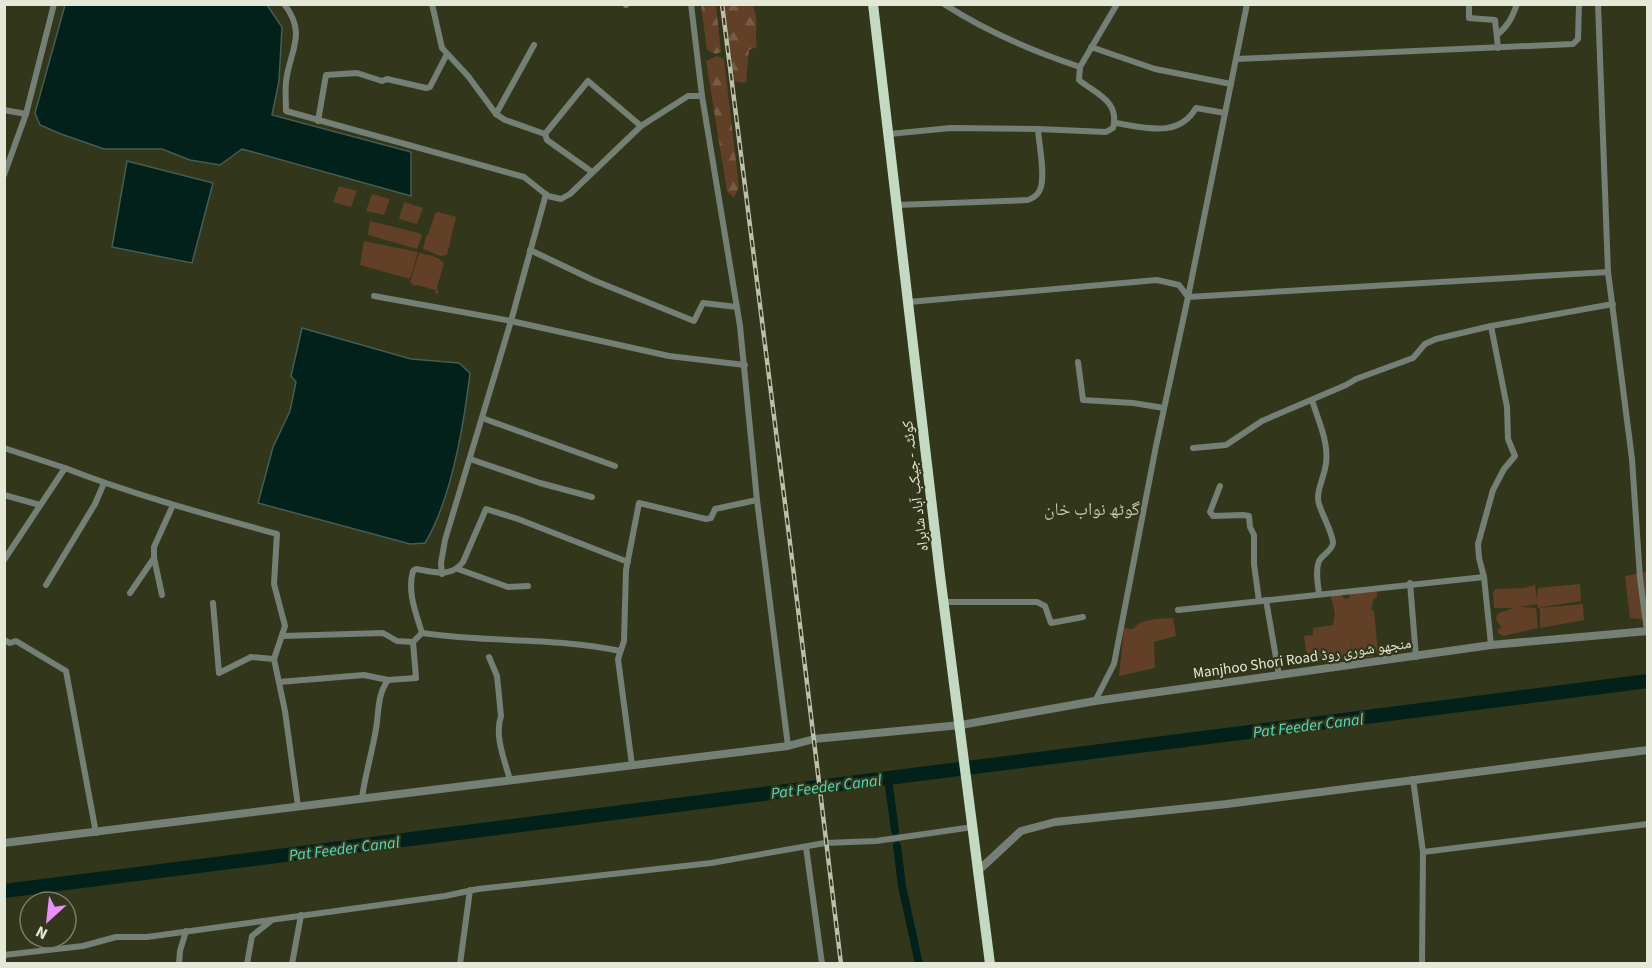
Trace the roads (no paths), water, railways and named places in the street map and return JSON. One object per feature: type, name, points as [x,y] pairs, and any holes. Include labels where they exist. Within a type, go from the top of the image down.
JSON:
[{"type":"highway","name":"کوئٹہ - جیکب آباد شاہراہ","points":[[873,4],[944,602],[990,963]]},
{"type":"street","points":[[4,175],[26,114],[54,4]]},
{"type":"street","points":[[284,4],[295,24],[296,48],[286,81],[286,111],[524,177],[546,194],[561,200],[641,126],[688,96],[702,96]]},
{"type":"street","points":[[432,4],[442,48],[468,76],[496,114],[505,120],[544,134],[547,140],[592,172]]},
{"type":"street","points":[[692,4],[702,96],[745,365],[757,500],[788,746]]},
{"type":"street","points":[[944,4],[992,32],[1080,68]]},
{"type":"street","points":[[889,134],[951,128],[1106,132],[1113,128],[1114,115],[1107,99],[1079,80],[1080,68],[1117,4]]},
{"type":"street","points":[[1095,700],[1114,664],[1247,4]]},
{"type":"street","points":[[1469,4],[1469,18],[1495,20],[1498,48]]},
{"type":"street","points":[[1497,35],[1511,20],[1517,4]]},
{"type":"street","points":[[1236,59],[1576,43],[1579,4]]},
{"type":"street","points":[[1598,4],[1608,272],[1632,459],[1640,578],[1647,631]]},
{"type":"street","points":[[496,114],[534,45]]},
{"type":"street","points":[[1091,47],[1155,69],[1231,84]]},
{"type":"street","points":[[318,121],[326,75],[357,73],[382,81],[426,88],[430,87],[447,54]]},
{"type":"street","points":[[544,134],[588,81],[641,126]]},
{"type":"street","points":[[1114,123],[1155,129],[1173,128],[1190,119],[1196,108],[1225,114]]},
{"type":"street","points":[[4,110],[26,114]]},
{"type":"street","points":[[897,205],[1034,198],[1041,187],[1038,129]]},
{"type":"street","points":[[442,574],[441,563],[446,540],[546,194]]},
{"type":"street","points":[[530,250],[593,280],[694,321],[703,303],[736,307]]},
{"type":"street","points":[[1188,297],[1608,272]]},
{"type":"street","points":[[909,302],[1157,280],[1179,285],[1188,297]]},
{"type":"street","points":[[374,296],[511,321],[669,356],[745,365]]},
{"type":"street","points":[[1193,448],[1226,445],[1262,420],[1356,379],[1413,358],[1425,344],[1436,339],[1491,326],[1613,304]]},
{"type":"street","points":[[1491,326],[1507,407],[1508,439],[1515,456],[1493,490],[1478,544],[1491,645]]},
{"type":"street","points":[[1078,362],[1083,400],[1133,403],[1164,408]]},
{"type":"street","points":[[1312,400],[1326,450],[1326,464],[1318,504],[1327,519],[1333,543],[1320,560],[1319,594]]},
{"type":"street","points":[[482,418],[615,466]]},
{"type":"street","points":[[4,448],[172,505],[277,534],[274,584],[285,626],[274,659],[285,711],[298,806]]},
{"type":"street","points":[[470,459],[540,483],[592,497]]},
{"type":"street","points":[[4,560],[65,468]]},
{"type":"street","points":[[46,585],[89,514],[104,483]]},
{"type":"street","points":[[1220,486],[1210,512],[1213,516],[1250,516],[1250,527],[1254,535],[1254,564],[1279,675]]},
{"type":"street","points":[[4,495],[40,505]]},
{"type":"street","points":[[632,765],[618,659],[624,641],[625,579],[639,503],[706,519],[711,518],[715,509],[757,500]]},
{"type":"street","points":[[162,595],[153,558],[154,547],[172,505]]},
{"type":"street","points":[[422,633],[411,593],[413,571],[416,569],[442,574],[458,569],[486,509],[628,561]]},
{"type":"street","points":[[130,593],[153,558]]},
{"type":"street","points":[[458,569],[508,587],[528,586]]},
{"type":"street","points":[[1178,610],[1484,577]]},
{"type":"street","points":[[1410,584],[1416,657]]},
{"type":"street","points":[[944,602],[1037,602],[1046,606],[1052,623],[1083,617]]},
{"type":"street","points":[[213,603],[219,673],[251,657],[274,659]]},
{"type":"street","name":"Manjhoo Shori Road منجھو شوری روڈ","points":[[4,843],[788,746],[814,739],[961,725],[1095,700],[1491,645],[1647,631]]},
{"type":"street","points":[[283,636],[383,633],[396,641],[414,642]]},
{"type":"street","points":[[422,633],[449,637],[578,645],[620,651]]},
{"type":"street","points":[[279,682],[364,675],[388,680],[416,678],[414,642],[422,633]]},
{"type":"street","points":[[4,640],[10,643],[16,641],[66,671],[96,833]]},
{"type":"street","points":[[489,657],[498,676],[501,716],[500,744],[510,780]]},
{"type":"street","points":[[362,798],[378,708],[388,680]]},
{"type":"street","points":[[979,870],[1021,831],[1055,822],[1227,804],[1647,750]]},
{"type":"street","points":[[1413,779],[1423,852],[1422,963]]},
{"type":"street","points":[[1423,852],[1647,824]]},
{"type":"street","points":[[4,955],[83,946],[116,937],[147,937],[444,896],[470,890],[711,862],[825,843],[876,841],[974,826]]},
{"type":"street","points":[[806,847],[822,963]]},
{"type":"street","points":[[460,963],[470,890]]},
{"type":"street","points":[[292,963],[301,915]]},
{"type":"street","points":[[247,963],[252,936],[273,919]]},
{"type":"street","points":[[179,963],[186,931]]},
{"type":"water","points":[[65,5],[267,5],[282,27],[279,81],[272,115],[411,152],[411,196],[242,149],[220,165],[190,160],[162,149],[104,149],[40,125],[35,113]]},
{"type":"water","points":[[127,161],[213,183],[192,263],[112,247]]},
{"type":"water","points":[[302,328],[411,359],[459,363],[470,373],[455,461],[442,505],[425,543],[410,544],[258,503],[273,447],[290,411],[296,382],[291,376]]},
{"type":"waterway","name":"Pat Feeder Canal","points":[[4,891],[1648,681]]},
{"type":"waterway","points":[[888,778],[895,831]]},
{"type":"waterway","points":[[897,846],[902,886],[919,964]]},
{"type":"railway","points":[[722,4],[841,964]]},
{"type":"district","name":"گوٹھ نواب خان","points":[[1092,509]]}]
